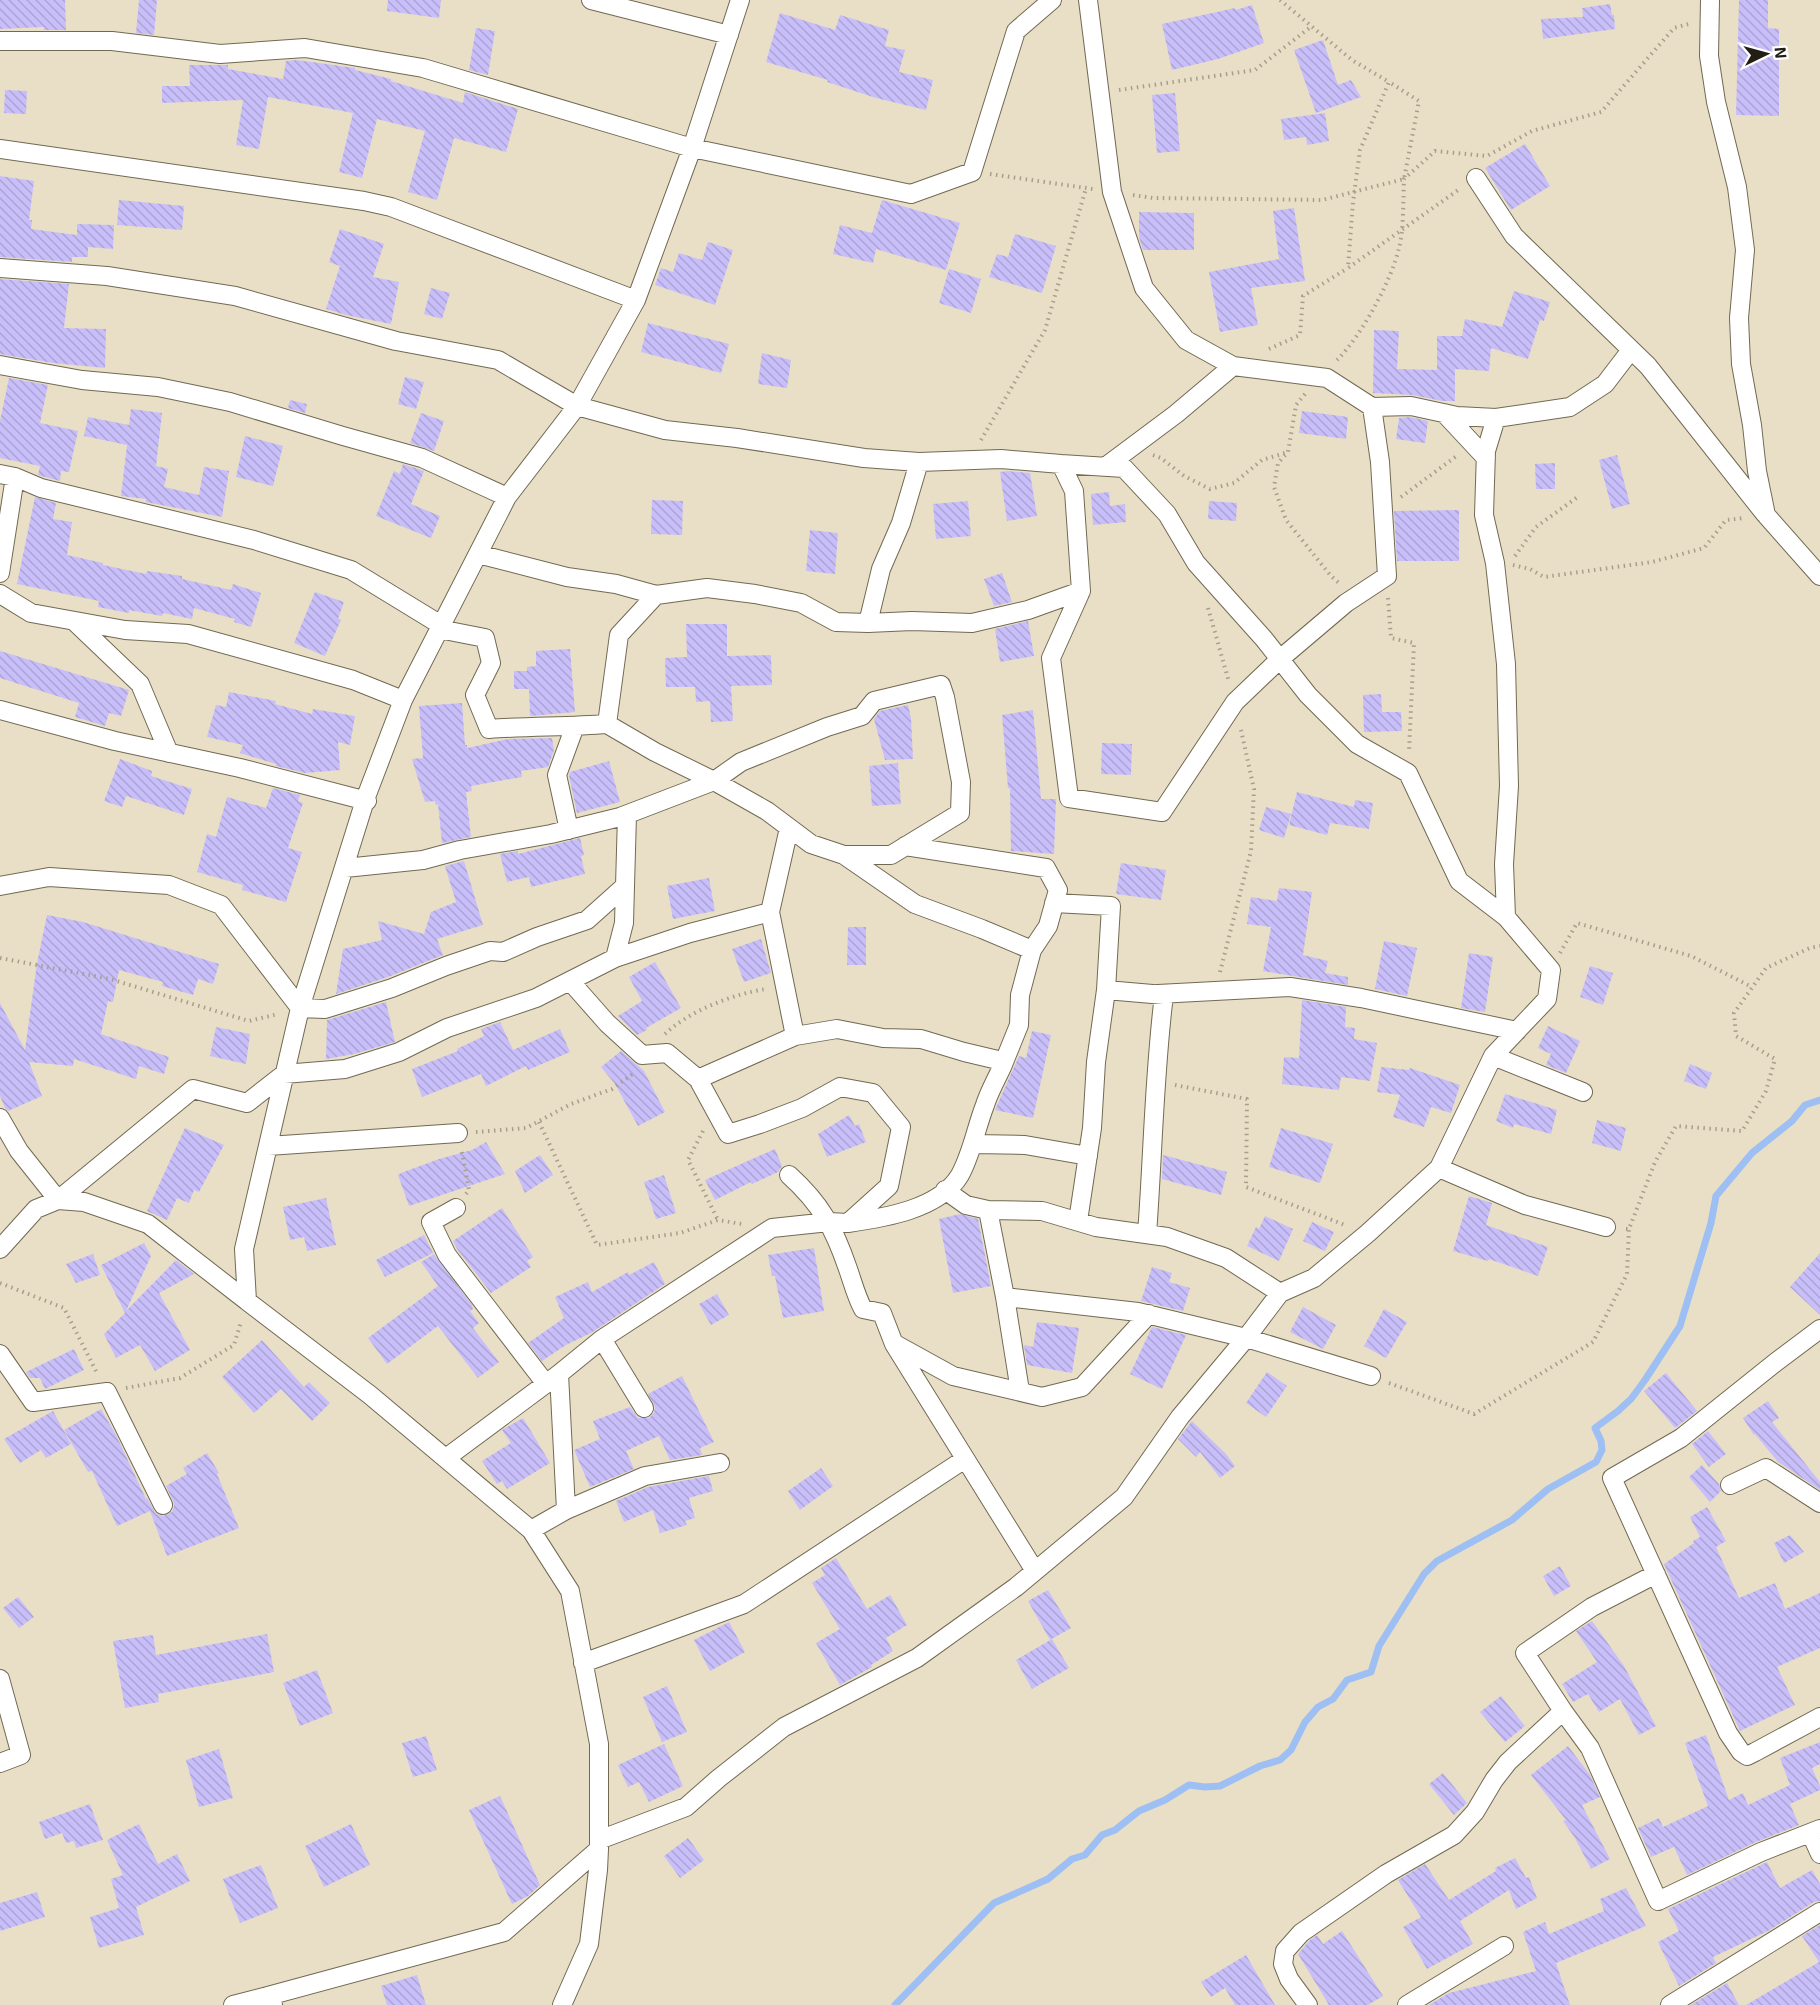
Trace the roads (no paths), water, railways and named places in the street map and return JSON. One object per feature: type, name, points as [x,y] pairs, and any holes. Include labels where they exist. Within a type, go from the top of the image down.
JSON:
[{"type":"street","points":[[247,1301],[244,1249],[284,1074],[300,1008],[367,801],[366,797],[403,700],[507,497],[577,406],[636,300],[692,148],[740,0]]},
{"type":"street","points":[[0,41],[112,41],[220,54],[305,48],[423,68],[692,148],[912,194],[972,172],[1016,31],[1052,0]]},
{"type":"street","points":[[1088,0],[1112,192],[1144,288],[1186,340],[1233,366],[1327,378],[1372,408],[1410,406],[1456,416],[1496,418],[1570,407],[1605,384],[1631,350]]},
{"type":"street","points":[[1710,0],[1709,56],[1716,102],[1737,188],[1745,250],[1739,318],[1741,364],[1766,515]]},
{"type":"street","points":[[596,1],[729,35]]},
{"type":"street","points":[[0,149],[352,199],[391,207],[636,300]]},
{"type":"street","points":[[1476,178],[1514,236],[1647,366],[1766,515],[1820,576]]},
{"type":"street","points":[[0,268],[107,276],[235,296],[396,341],[498,360],[577,406],[664,430],[738,438],[864,458],[919,462],[1001,459],[1124,468],[1167,514],[1196,563],[1280,659],[1308,695],[1357,744],[1408,773],[1459,881],[1506,917],[1551,970],[1546,999],[1493,1056],[1439,1168],[1368,1233],[1314,1278],[1280,1293],[1180,1417],[1124,1497],[1035,1571],[917,1658],[784,1727],[686,1807],[599,1845],[504,1932],[270,2000],[233,2005]]},
{"type":"street","points":[[0,365],[82,380],[158,387],[230,402],[422,458],[507,497]]},
{"type":"street","points":[[1106,467],[1176,414],[1233,366]]},
{"type":"street","points":[[1061,464],[1074,491],[1082,591],[1052,658],[1069,798],[1162,812],[1235,702],[1280,659],[1346,603],[1387,576],[1380,462],[1372,408]]},
{"type":"street","points":[[1444,413],[1486,458]]},
{"type":"street","points":[[1496,418],[1486,451],[1484,515],[1495,563],[1506,664],[1509,786],[1504,864],[1506,917]]},
{"type":"street","points":[[868,623],[881,568],[901,523],[919,462]]},
{"type":"street","points":[[0,573],[7,476],[41,488],[254,540],[351,570],[440,627],[485,638],[491,663],[476,695],[489,729],[538,725],[607,724],[767,811],[811,844],[844,855],[915,904],[1032,950]]},
{"type":"street","points":[[478,554],[567,577],[616,584],[656,595],[707,588],[755,594],[801,603],[836,622],[972,623],[1028,610],[1082,591]]},
{"type":"street","points":[[0,594],[31,613],[125,630],[188,634],[353,680],[403,700]]},
{"type":"street","points":[[607,724],[619,635],[656,595]]},
{"type":"street","points":[[74,621],[140,684],[169,753]]},
{"type":"street","points":[[345,868],[423,860],[460,850],[569,830],[627,814],[714,781],[741,762],[816,731],[862,716],[874,701],[941,686],[948,709],[961,782],[960,813],[891,855],[844,855]]},
{"type":"street","points":[[0,710],[115,741],[240,768],[367,801]]},
{"type":"street","points":[[569,830],[557,774],[575,726]]},
{"type":"street","points":[[615,957],[624,923],[627,814]]},
{"type":"street","points":[[789,828],[770,912],[795,1036]]},
{"type":"street","points":[[446,1458],[602,1339],[772,1228],[879,1219],[934,1201],[959,1177],[974,1144],[984,1106],[1019,1025],[1020,995],[1032,950],[1048,926],[1058,890],[1047,868],[905,846]]},
{"type":"street","points":[[0,886],[49,877],[169,885],[221,906],[300,1008],[325,1009],[392,988],[490,951],[503,952],[537,937],[587,920],[625,886]]},
{"type":"street","points":[[1054,903],[1111,906],[1106,990],[1096,1062],[1092,1128],[1078,1221]]},
{"type":"street","points":[[0,1249],[36,1209],[58,1200],[193,1089],[247,1103],[284,1074],[345,1069],[399,1052],[447,1029],[536,998],[615,957],[690,933],[770,912]]},
{"type":"street","points":[[570,981],[607,1023],[642,1055],[668,1053],[698,1079],[728,1134],[802,1108],[840,1087],[873,1093],[901,1127],[888,1186],[848,1223]]},
{"type":"street","points":[[1158,994],[1290,987],[1361,998],[1517,1031]]},
{"type":"street","points":[[1106,990],[1164,995],[1158,1046],[1147,1234]]},
{"type":"street","points":[[698,1079],[795,1036],[837,1029],[883,1038],[921,1039],[1002,1061],[1002,1067]]},
{"type":"street","points":[[1493,1056],[1583,1092]]},
{"type":"street","points":[[0,1118],[19,1151],[58,1200],[84,1202],[147,1224],[370,1395],[531,1530],[570,1591],[599,1744],[599,1845],[589,1944],[562,2005]]},
{"type":"street","points":[[268,1146],[458,1133]]},
{"type":"street","points":[[974,1144],[1025,1145],[1088,1156]]},
{"type":"street","points":[[1439,1168],[1525,1206],[1606,1227]]},
{"type":"street","points":[[789,1175],[808,1192],[825,1214],[863,1309],[882,1313],[894,1344],[1035,1571]]},
{"type":"street","points":[[945,1190],[966,1205],[988,1210],[1042,1211],[1096,1227],[1167,1237],[1226,1258],[1280,1293]]},
{"type":"street","points":[[456,1208],[431,1222],[447,1255],[552,1379],[566,1510]]},
{"type":"street","points":[[988,1210],[1020,1391]]},
{"type":"street","points":[[1005,1297],[1149,1314],[1246,1338],[1371,1376]]},
{"type":"street","points":[[894,1344],[953,1376],[1042,1397],[1082,1387],[1149,1314]]},
{"type":"street","points":[[1820,1329],[1681,1438],[1612,1478],[1728,1733],[1741,1752],[1747,1756],[1820,1717]]},
{"type":"street","points":[[602,1339],[644,1408]]},
{"type":"street","points":[[0,1354],[33,1402],[107,1392],[163,1504]]},
{"type":"street","points":[[583,1663],[744,1604],[965,1459]]},
{"type":"street","points":[[531,1530],[566,1510],[645,1476],[720,1462]]},
{"type":"street","points":[[1730,1485],[1766,1468],[1820,1503]]},
{"type":"street","points":[[1656,1574],[1592,1607],[1525,1653],[1590,1748],[1658,1901],[1761,1852],[1815,1831],[1820,1854]]},
{"type":"street","points":[[0,1679],[21,1755],[0,1763]]},
{"type":"street","points":[[1308,2005],[1283,1964],[1285,1951],[1301,1933],[1386,1874],[1455,1834],[1475,1812],[1508,1762],[1563,1711]]},
{"type":"street","points":[[1670,2005],[1820,1912]]},
{"type":"street","points":[[1407,2005],[1504,1946]]},
{"type":"waterway","points":[[895,2005],[994,1903],[1048,1879],[1072,1859],[1085,1855],[1102,1835],[1115,1830],[1139,1811],[1165,1800],[1189,1785],[1220,1786],[1260,1766],[1280,1760],[1291,1750],[1305,1722],[1318,1707],[1333,1699],[1347,1680],[1371,1672],[1379,1646],[1424,1574],[1437,1561],[1512,1520],[1548,1489],[1596,1462],[1602,1450],[1595,1428],[1631,1399],[1680,1326],[1711,1223],[1716,1196],[1752,1153],[1792,1121],[1805,1105],[1820,1100]]}]
